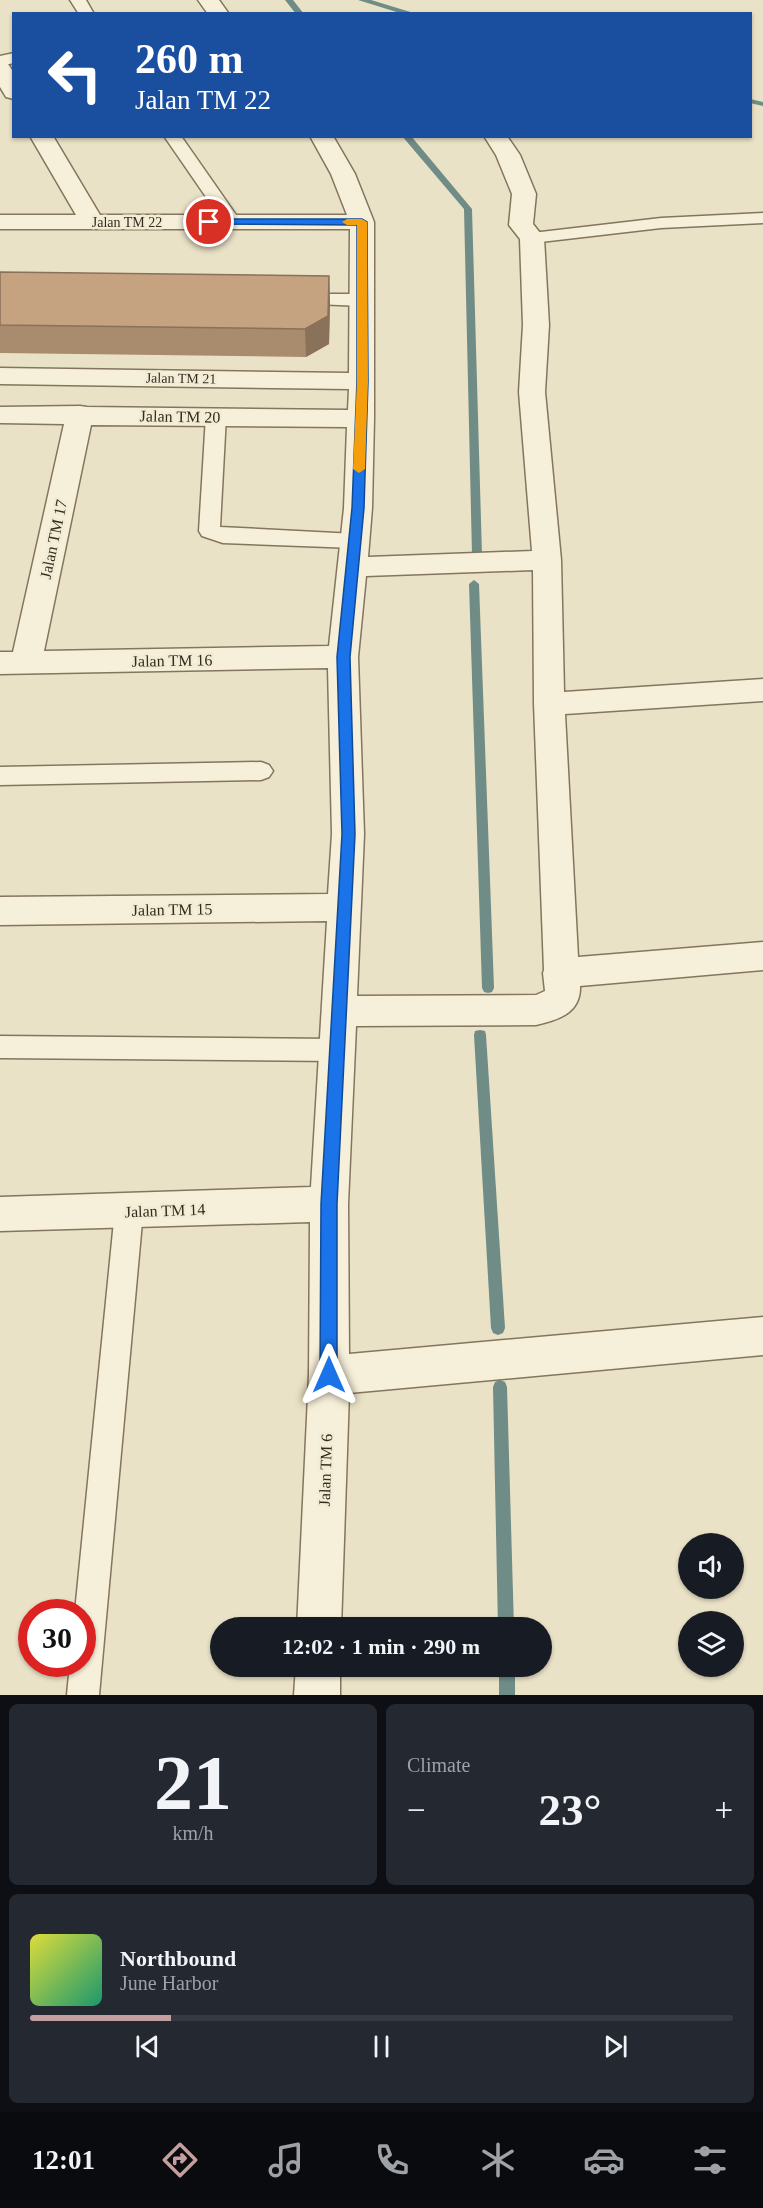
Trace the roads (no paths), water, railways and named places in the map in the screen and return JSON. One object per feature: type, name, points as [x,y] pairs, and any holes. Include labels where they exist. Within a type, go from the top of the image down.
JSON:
[{"type":"street","points":[[0,69],[12,89]]},
{"type":"street","points":[[41,138],[92,222]]},
{"type":"street","name":"Jalan TM 6","points":[[319,1617],[329,1375],[329,1204],[348,834],[343,657],[353,554],[362,381],[362,222],[343,174],[322,138]]},
{"type":"street","points":[[340,1011],[536,1010],[551,1007],[563,996],[560,973],[549,704],[547,560],[532,392],[536,325],[532,238],[522,225],[524,194],[508,155],[496,138]]},
{"type":"street","name":"Jalan TM 22","points":[[0,222],[362,222]]},
{"type":"street","name":"Jalan TM 21","points":[[0,376],[362,381]]},
{"type":"street","name":"Jalan TM 20","points":[[0,415],[80,414],[361,419]]},
{"type":"street","name":"Jalan TM 17","points":[[13,663],[80,414]]},
{"type":"street","points":[[353,554],[547,560]]},
{"type":"street","name":"Jalan TM 16","points":[[13,663],[343,657]]},
{"type":"street","points":[[549,704],[763,690]]},
{"type":"street","name":"Jalan TM 15","points":[[0,911],[344,907]]},
{"type":"street","points":[[560,973],[763,956]]},
{"type":"street","name":"Jalan TM 14","points":[[0,1214],[329,1204]]},
{"type":"street","points":[[329,1375],[763,1336]]},
{"type":"street","points":[[317,1695],[318,1677]]},
{"type":"lane","points":[[173,138],[232,222]]},
{"type":"lane","points":[[532,238],[661,223],[763,218]]},
{"type":"lane","points":[[280,299],[362,300]]},
{"type":"lane","points":[[216,416],[209,531],[223,536],[353,554]]},
{"type":"lane","points":[[0,776],[261,771]]},
{"type":"lane","points":[[0,1047],[337,1050]]},
{"type":"lane","points":[[83,1695],[129,1211]]},
{"type":"waterway","points":[[289,0],[299,12]]},
{"type":"waterway","points":[[362,0],[407,12]]},
{"type":"waterway","points":[[752,101],[763,104]]},
{"type":"waterway","points":[[408,138],[468,209],[477,555]]},
{"type":"waterway","points":[[474,584],[488,988]]},
{"type":"waterway","points":[[480,1035],[498,1328]]},
{"type":"waterway","points":[[500,1387],[506,1617]]},
{"type":"waterway","points":[[507,1677],[507,1695]]}]
